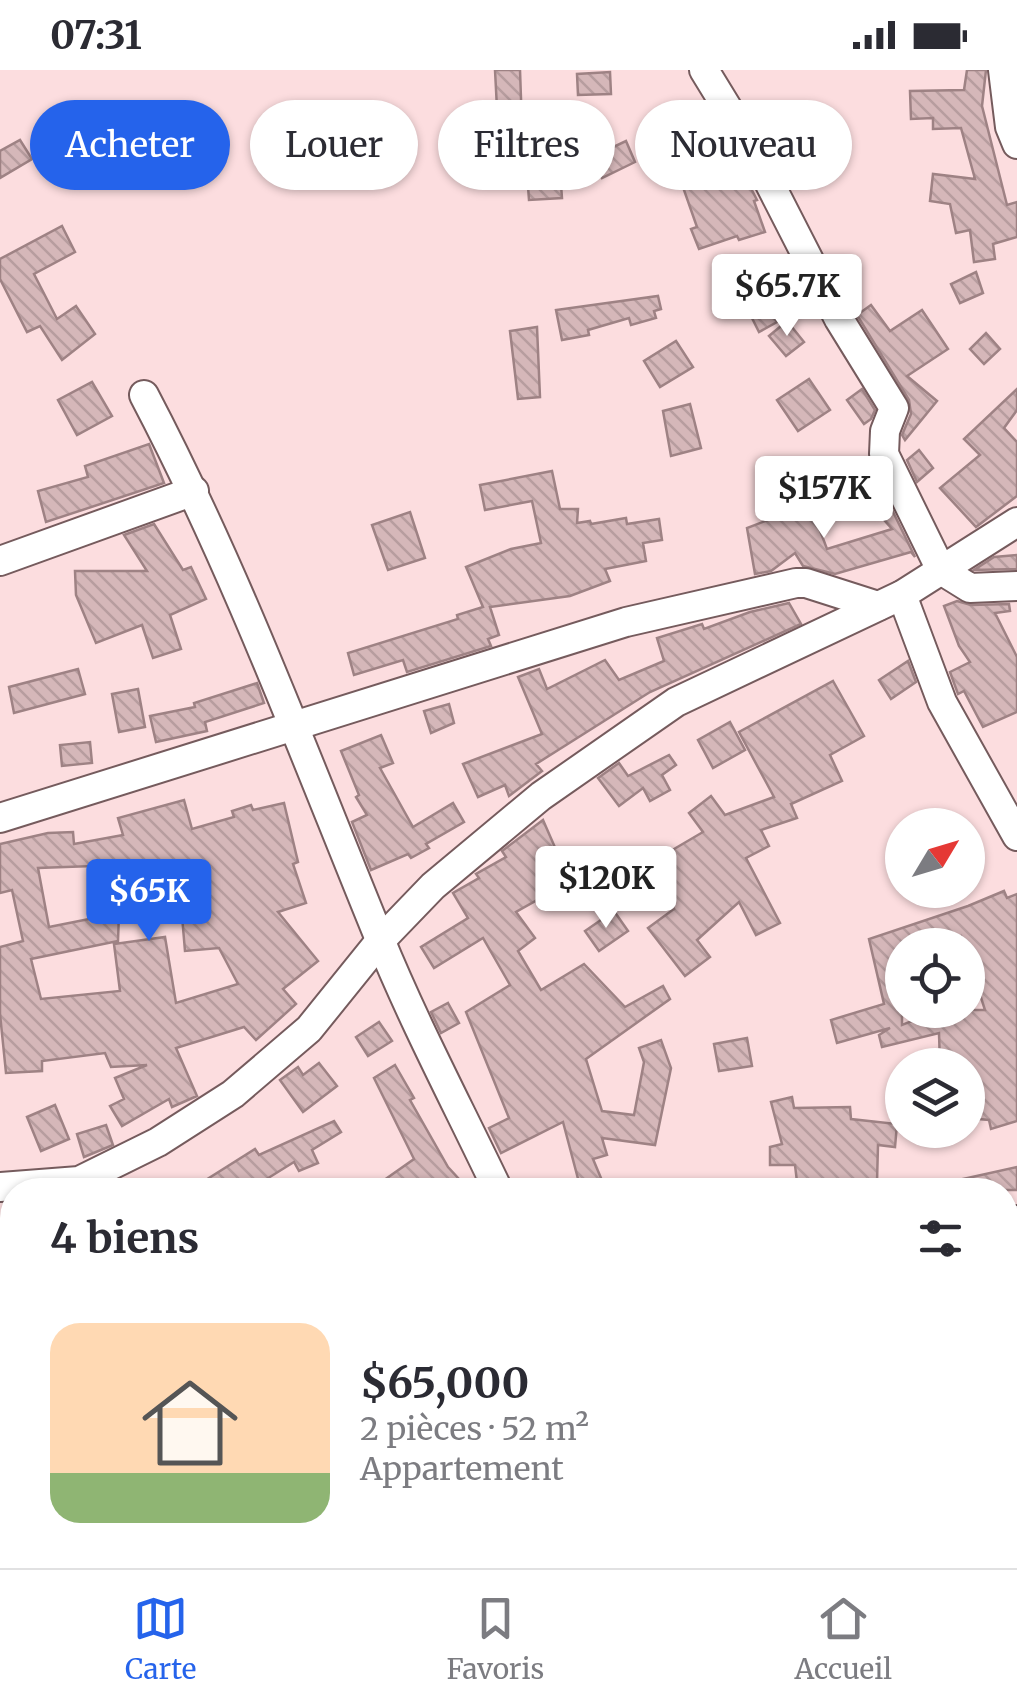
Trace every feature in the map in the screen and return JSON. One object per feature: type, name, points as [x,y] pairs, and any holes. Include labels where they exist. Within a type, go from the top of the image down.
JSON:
[{"type":"street","points":[[704,70],[750,146],[839,320],[894,408],[884,454],[942,570],[970,588],[1017,586]]},
{"type":"street","points":[[1003,70],[1010,127],[1017,144]]},
{"type":"street","points":[[144,395],[194,490],[297,727],[380,941],[492,1178]]},
{"type":"street","points":[[0,561],[194,490]]},
{"type":"street","points":[[94,1178],[232,1094],[309,1028],[380,941],[433,886],[541,796],[662,710],[890,600],[1017,522]]},
{"type":"street","points":[[0,818],[626,622],[786,584],[806,583],[890,600]]},
{"type":"street","points":[[890,600],[1017,836]]},
{"type":"building","points":[[495,70],[520,70],[521,100],[497,100]]},
{"type":"building","points":[[967,70],[986,70],[982,106],[1007,205],[1017,202],[1017,237],[993,244],[995,259],[974,262],[970,230],[956,233],[950,204],[930,201],[933,174],[975,179],[961,128],[933,129],[933,118],[911,119],[910,91],[964,90]]},
{"type":"building","points":[[610,72],[611,94],[578,95],[577,74]]},
{"type":"building","points":[[20,140],[30,160],[0,178],[0,151]]},
{"type":"building","points":[[626,141],[635,162],[615,172],[615,146]]},
{"type":"building","points":[[528,190],[561,190],[562,198],[529,200]]},
{"type":"building","points":[[684,190],[752,190],[765,232],[739,240],[737,236],[699,249],[691,229],[697,227]]},
{"type":"building","points":[[62,226],[75,252],[34,274],[57,319],[76,306],[95,334],[62,360],[40,326],[27,332],[0,279],[0,259]]},
{"type":"building","points":[[976,272],[983,293],[960,303],[951,284]]},
{"type":"building","points":[[658,296],[661,309],[654,311],[656,318],[631,325],[629,318],[588,330],[589,335],[562,340],[556,310]]},
{"type":"building","points":[[768,304],[777,322],[759,332],[750,314]]},
{"type":"building","points":[[871,305],[890,331],[922,310],[948,349],[907,376],[937,401],[905,440],[902,435],[911,414],[909,400],[857,315]]},
{"type":"building","points":[[787,321],[804,342],[786,356],[769,336]]},
{"type":"building","points":[[537,327],[540,397],[518,399],[510,331]]},
{"type":"building","points":[[986,333],[1000,349],[984,364],[970,349]]},
{"type":"building","points":[[676,341],[693,367],[660,387],[644,361]]},
{"type":"building","points":[[809,379],[830,410],[798,431],[777,400]]},
{"type":"building","points":[[92,382],[112,416],[77,435],[58,400]]},
{"type":"building","points":[[862,389],[875,410],[864,424],[847,400]]},
{"type":"building","points":[[1017,389],[1017,410],[1004,428],[1017,442],[1017,496],[976,527],[940,488],[980,455],[964,439]]},
{"type":"building","points":[[690,404],[701,448],[671,456],[663,411]]},
{"type":"building","points":[[149,444],[164,483],[46,522],[38,491],[88,477],[85,466]]},
{"type":"building","points":[[919,450],[933,468],[917,482],[907,460]]},
{"type":"building","points":[[552,471],[560,509],[578,509],[577,523],[626,518],[627,524],[659,519],[662,540],[643,543],[646,561],[605,569],[610,581],[570,596],[490,607],[499,635],[488,639],[491,646],[407,672],[403,660],[354,675],[348,653],[458,619],[457,615],[483,607],[466,567],[511,549],[541,543],[532,501],[485,510],[480,485]]},
{"type":"building","points":[[879,483],[915,557],[911,552],[835,574],[803,566],[795,553],[771,571],[755,574],[747,528],[810,504],[827,549],[892,529],[863,496]]},
{"type":"building","points":[[410,512],[425,558],[388,570],[372,525]]},
{"type":"building","points":[[154,524],[183,570],[191,567],[206,599],[170,615],[181,649],[153,658],[142,625],[96,643],[76,595],[75,571],[147,571],[124,535]]},
{"type":"building","points":[[1017,555],[1017,569],[974,570],[994,557]]},
{"type":"building","points":[[957,601],[971,605],[1009,604],[1010,611],[995,613],[1017,657],[1017,712],[983,727],[964,691],[958,694],[950,672],[970,662],[959,646],[944,606]]},
{"type":"building","points":[[789,603],[801,624],[650,692],[536,764],[542,771],[509,796],[505,785],[478,797],[463,764],[542,734],[518,677],[539,669],[547,689],[605,660],[619,680],[664,661],[657,638],[702,624],[704,629]]},
{"type":"building","points":[[908,661],[916,682],[891,699],[879,680]]},
{"type":"building","points":[[78,669],[85,694],[14,713],[9,687]]},
{"type":"building","points":[[833,681],[864,736],[830,755],[842,781],[791,804],[797,818],[761,830],[769,846],[746,858],[780,923],[756,935],[739,902],[697,940],[710,957],[685,976],[648,928],[674,909],[647,865],[703,832],[689,813],[711,796],[725,815],[774,797],[739,732]]},
{"type":"building","points":[[257,683],[264,703],[205,722],[207,731],[156,742],[150,716],[195,707],[194,703]]},
{"type":"building","points":[[138,689],[145,727],[119,732],[112,694]]},
{"type":"building","points":[[449,704],[454,723],[431,733],[424,711]]},
{"type":"building","points":[[730,722],[745,750],[713,768],[698,740]]},
{"type":"building","points":[[381,735],[393,763],[380,768],[413,827],[453,803],[464,822],[426,844],[429,848],[411,858],[408,854],[371,870],[352,822],[367,815],[356,797],[359,795],[341,751]]},
{"type":"building","points":[[90,742],[92,763],[62,766],[60,745]]},
{"type":"building","points":[[669,755],[676,765],[662,775],[670,790],[650,801],[643,788],[619,806],[598,778],[619,763],[628,776]]},
{"type":"building","points":[[184,800],[192,829],[234,817],[232,811],[251,805],[253,810],[284,803],[298,862],[293,864],[306,903],[278,912],[318,961],[283,989],[296,1004],[256,1040],[244,1027],[176,1048],[197,1096],[172,1107],[169,1099],[122,1126],[110,1106],[124,1099],[115,1078],[147,1065],[111,1067],[105,1053],[42,1061],[42,1071],[6,1073],[0,1014],[0,947],[23,941],[12,890],[0,893],[0,844],[48,833],[73,832],[74,844],[123,835],[118,818]],"holes":[[[93,866],[94,876],[102,874],[102,892],[179,881],[185,951],[219,948],[238,984],[176,1003],[165,937],[114,944],[120,991],[41,999],[31,959],[118,941],[119,913],[49,927],[38,868]]]},
{"type":"building","points":[[543,820],[557,852],[552,854],[569,882],[516,912],[535,938],[518,951],[541,990],[584,964],[625,1007],[663,986],[670,999],[586,1059],[602,1111],[634,1115],[644,1062],[639,1048],[661,1040],[671,1068],[655,1145],[602,1138],[607,1155],[593,1159],[601,1178],[578,1178],[563,1122],[501,1153],[489,1128],[509,1118],[466,1012],[510,985],[483,938],[434,968],[421,947],[468,918],[453,893],[506,857],[502,851]]},
{"type":"building","points":[[1004,891],[1007,898],[1017,894],[1017,1121],[991,1129],[989,1120],[985,1120],[985,1048],[939,1048],[939,1033],[882,1047],[879,1035],[890,1028],[985,1028],[985,928],[902,928],[962,908],[985,908],[985,899]]},
{"type":"building","points":[[614,911],[628,931],[599,951],[585,931]]},
{"type":"building","points":[[885,934],[885,1028],[890,1028],[837,1043],[831,1020],[884,1004],[869,939]]},
{"type":"building","points":[[448,1003],[459,1023],[441,1033],[431,1012]]},
{"type":"building","points":[[379,1022],[392,1041],[368,1056],[356,1037]]},
{"type":"building","points":[[747,1038],[752,1066],[719,1071],[714,1044]]},
{"type":"building","points":[[319,1063],[337,1086],[303,1112],[280,1080],[298,1067],[303,1075]]},
{"type":"building","points":[[395,1065],[414,1098],[410,1100],[458,1178],[387,1178],[414,1159],[374,1078]]},
{"type":"building","points":[[792,1097],[794,1108],[850,1107],[851,1119],[885,1123],[885,1146],[878,1145],[877,1178],[797,1178],[795,1165],[770,1165],[770,1147],[782,1144],[771,1102]]},
{"type":"building","points":[[55,1105],[69,1139],[41,1151],[27,1117]]},
{"type":"building","points":[[334,1121],[341,1132],[312,1150],[318,1163],[299,1171],[294,1162],[268,1178],[209,1178],[255,1149],[259,1155]]},
{"type":"building","points":[[106,1125],[113,1145],[84,1157],[77,1134]]},
{"type":"building","points":[[1017,1167],[1017,1178],[968,1178]]}]
